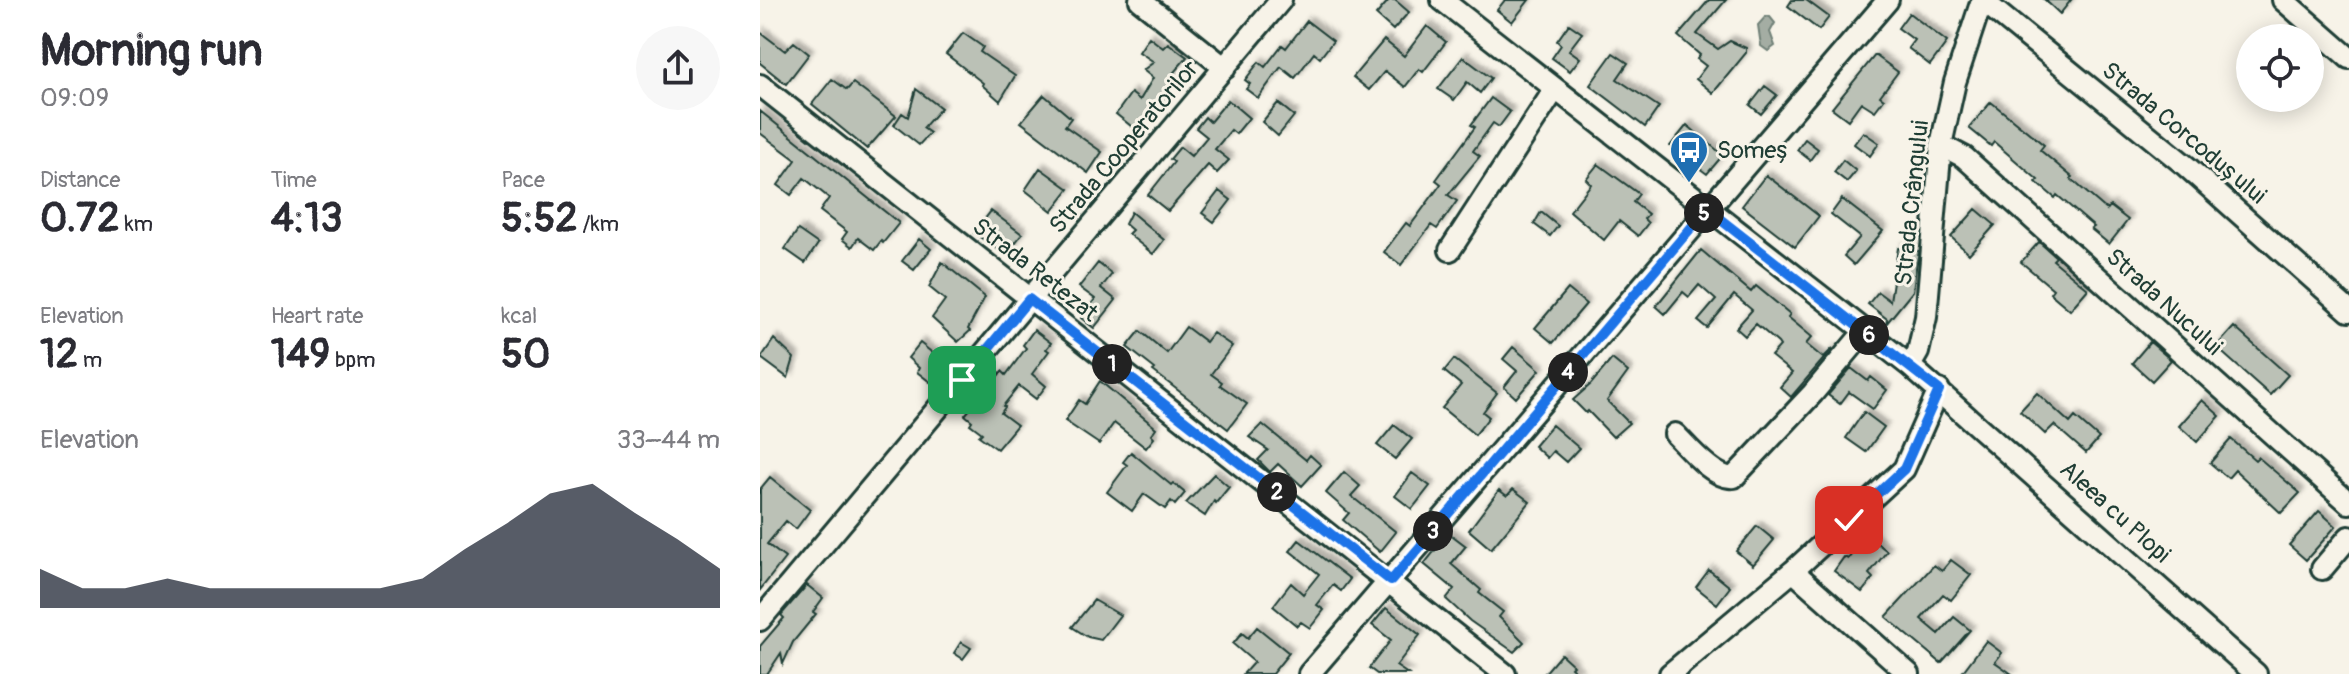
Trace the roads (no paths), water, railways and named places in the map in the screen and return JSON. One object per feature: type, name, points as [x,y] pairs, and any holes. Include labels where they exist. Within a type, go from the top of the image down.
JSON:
[{"type":"street","points":[[1140,0],[1225,68]]},
{"type":"street","name":"Strada Cooperatorilor","points":[[760,620],[1281,0]]},
{"type":"street","name":"Aleea cu Plopi","points":[[1442,0],[1939,390],[2243,670]]},
{"type":"street","points":[[1309,674],[1888,0]]},
{"type":"street","name":"Strada Crângului","points":[[1910,366],[1918,352],[1926,317],[1941,145],[1955,82],[1982,0]]},
{"type":"street","name":"Strada Corcodușului","points":[[1982,0],[2186,166],[2349,311]]},
{"type":"street","points":[[2283,0],[2349,58]]},
{"type":"street","name":"Strada Retezat","points":[[760,85],[1505,674]]},
{"type":"street","points":[[1450,250],[1555,89]]},
{"type":"street","name":"Strada Nucului","points":[[1941,145],[1964,157],[2349,503]]},
{"type":"street","points":[[1675,434],[1716,472],[1728,478],[1734,477],[1813,393],[1865,331]]},
{"type":"street","points":[[1672,673],[1793,571],[1904,469],[1939,390]]},
{"type":"street","points":[[2322,569],[2349,537]]},
{"type":"street","points":[[1793,571],[1909,674]]},
{"type":"place","name":"Someș","points":[[1689,184]]}]
